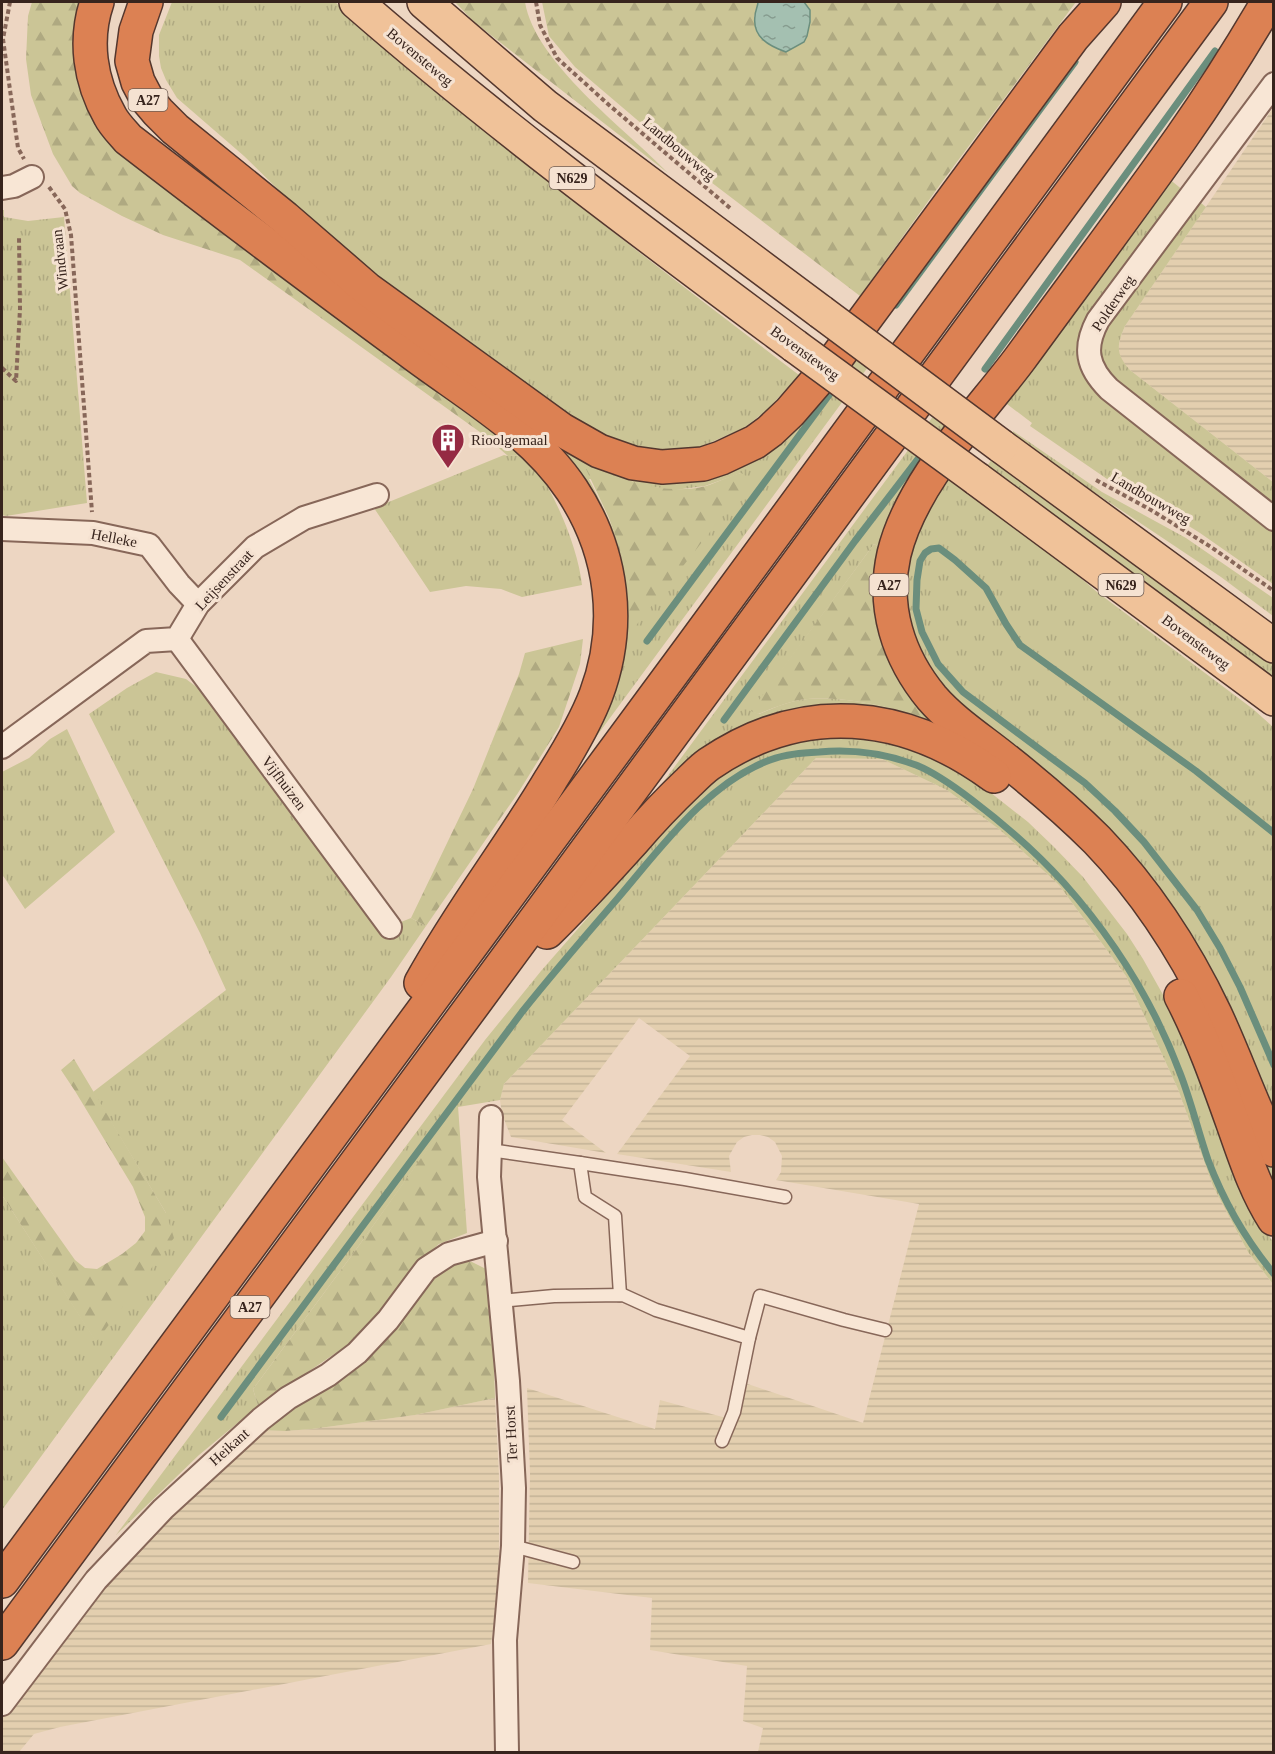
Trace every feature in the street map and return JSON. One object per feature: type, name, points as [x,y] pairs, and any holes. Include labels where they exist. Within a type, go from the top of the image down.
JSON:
[{"type":"highway","name":"A27","points":[[97,2],[90,35],[90,56],[94,79],[111,119],[128,139],[502,418],[538,449],[558,470],[574,492],[591,524],[602,554],[612,614],[611,637],[605,667],[592,703],[563,760],[441,946],[362,1092]]},
{"type":"highway","name":"A27","points":[[146,2],[136,30],[132,60],[138,82],[147,99],[175,129],[285,218],[367,289],[562,430],[607,454],[633,463],[662,467],[703,464],[721,458],[755,442],[790,412],[834,361],[1074,37],[1104,2]]},
{"type":"highway","name":"A27","points":[[2,1581],[1165,2]]},
{"type":"highway","name":"A27","points":[[2,1643],[1211,2]]},
{"type":"highway","name":"A27","points":[[1268,2],[1183,136],[1013,368],[951,446],[917,499],[904,526],[895,550],[889,584],[897,639],[911,670],[934,701],[968,732],[1051,796],[1073,816],[1117,862],[1164,923],[1208,1000],[1274,1150]]},
{"type":"highway","name":"A27","points":[[476,1002],[587,892],[660,810],[708,765],[753,739],[794,725],[840,720],[878,724],[913,733],[963,755],[1010,788],[1058,830],[1088,861],[1125,906],[1159,956],[1183,999],[1215,1073],[1254,1180],[1274,1219]]},
{"type":"main road","name":"Bovensteweg","points":[[356,2],[499,122],[691,269],[1271,698]]},
{"type":"main road","name":"N629","points":[[424,2],[545,106],[1274,646]]},
{"type":"street","name":"Polderweg","points":[[1274,84],[1098,320],[1090,337],[1089,355],[1092,367],[1099,379],[1110,389],[1274,519]]},
{"type":"street","points":[[2,188],[14,186],[34,173]]},
{"type":"street","name":"Leijsenstraat","points":[[177,639],[198,604],[255,547],[304,519],[376,495]]},
{"type":"street","name":"Helleke","points":[[2,529],[93,533],[150,545],[179,584],[198,604]]},
{"type":"street","points":[[2,747],[146,641],[177,639]]},
{"type":"street","name":"Vijfhuizen","points":[[177,639],[390,927]]},
{"type":"street","name":"Ter Horst","points":[[491,1117],[489,1177],[508,1381],[514,1488],[513,1546],[505,1640],[507,1752]]},
{"type":"street","name":"Heikant","points":[[2,1704],[96,1580],[163,1509],[261,1419],[288,1398],[328,1375],[357,1353],[388,1320],[426,1269],[449,1254],[496,1241]]},
{"type":"lane","points":[[490,1150],[685,1179],[785,1197]]},
{"type":"lane","points":[[580,1163],[585,1197],[615,1216],[620,1295]]},
{"type":"lane","points":[[501,1301],[554,1296],[623,1295],[656,1310],[749,1338]]},
{"type":"lane","points":[[722,1441],[734,1412],[760,1296],[885,1330]]},
{"type":"lane","points":[[513,1546],[573,1562]]},
{"type":"path","name":"Windvaan","points":[[10,2],[3,39],[18,148],[34,173],[65,209],[71,235],[93,533]]},
{"type":"path","name":"Landbouwweg","points":[[536,2],[540,25],[557,58],[737,213]]},
{"type":"path","points":[[2,368],[16,381],[20,309],[19,237]]},
{"type":"path","name":"Landbouwweg","points":[[1089,476],[1211,547],[1274,591]]},
{"type":"shaded area","points":[[1273,108],[1273,482],[1130,370],[1122,361],[1118,350],[1125,326]]},
{"type":"shaded area","points":[[816,758],[882,759],[947,790],[1000,830],[1059,885],[1126,976],[1178,1089],[1213,1186],[1248,1252],[1273,1284],[1273,1752],[758,1752],[763,1728],[743,1721],[747,1666],[650,1650],[652,1598],[528,1583],[530,1474],[527,1388],[655,1429],[660,1400],[730,1419],[742,1382],[863,1423],[919,1204],[776,1180],[781,1172],[782,1156],[775,1142],[760,1135],[744,1137],[737,1142],[729,1156],[731,1172],[617,1154],[690,1056],[639,1018],[562,1120],[606,1153],[511,1137],[502,1114],[500,1100],[504,1084]]},
{"type":"shaded area","points":[[495,1398],[499,1476],[499,1551],[496,1609],[491,1644],[60,1727],[34,1734],[19,1752],[2,1752],[2,1717],[57,1641],[102,1585],[257,1430],[312,1429],[415,1415]]},
{"type":"green space","points":[[32,2],[82,2],[76,23],[74,44],[80,87],[527,455],[508,456],[484,435],[240,260],[163,235],[122,216],[80,193],[72,186],[53,154],[31,95],[26,59],[28,16]]},
{"type":"green space","points":[[172,2],[335,2],[505,147],[799,375],[767,410],[744,428],[700,447],[681,452],[651,452],[603,436],[554,407],[388,285],[303,214],[244,156],[177,98],[166,80],[159,56],[159,35]]},
{"type":"green space","points":[[455,2],[525,2],[532,25],[564,71],[584,94],[668,173],[474,22]]},
{"type":"green space","points":[[542,2],[758,2],[754,17],[810,10],[804,2],[1076,2],[860,296],[703,176],[575,67],[549,36]]},
{"type":"green space","points":[[1168,178],[1184,191],[1081,348],[1273,527],[1273,584],[1200,533],[1107,479],[1030,426],[1032,423],[1003,401]]},
{"type":"green space","points":[[1196,199],[1206,207],[1125,326],[1120,338],[1120,354],[1130,370],[1273,482],[1273,511],[1116,388],[1095,349],[1097,337]]},
{"type":"green space","points":[[2,210],[4,210],[4,217],[28,221],[64,217],[87,503],[6,516],[2,515]]},
{"type":"green space","points":[[853,355],[868,367],[582,756],[618,669],[561,443],[709,470]],"holes":[[[741,473],[629,627],[630,589],[627,570],[613,530],[589,479],[622,478],[646,486],[675,490],[705,486]]]},
{"type":"green space","points":[[934,415],[952,428],[906,500],[887,551],[883,575],[883,598],[892,644],[914,686],[930,706],[1086,839],[1109,863],[1145,909],[1180,962],[1200,998],[1273,1167],[1273,1191],[1259,1163],[1188,993],[1138,910],[1074,835],[1025,792],[961,747],[926,730],[884,720],[824,715],[787,718],[748,730],[718,747],[642,817],[639,815]],"holes":[[[874,544],[881,548],[874,588],[873,605],[876,623],[899,672],[935,716],[931,722],[887,707],[838,699],[802,700],[759,714],[752,711]]]},
{"type":"green space","points":[[1013,431],[1102,492],[1186,538],[1273,598],[1273,616],[1221,577],[1010,436]]},
{"type":"green space","points":[[504,455],[527,455],[546,483],[569,535],[580,569],[582,585],[522,597],[501,589],[466,586],[430,592],[374,508]]},
{"type":"green space","points":[[995,455],[1273,659],[1273,678],[987,466]]},
{"type":"green space","points":[[592,467],[634,482],[662,488],[691,489],[741,473],[750,478],[748,484],[634,628],[629,627],[629,584],[622,554],[609,518],[586,469]]},
{"type":"green space","points":[[951,474],[992,502],[1097,592],[1253,709],[1273,727],[1273,1112],[1233,1015],[1209,966],[1170,904],[942,686],[920,653],[906,602],[905,574],[920,525]]},
{"type":"green space","points":[[874,544],[881,548],[874,591],[874,614],[880,633],[935,716],[931,722],[887,707],[838,699],[802,700],[758,714],[751,711]]},
{"type":"green space","points":[[583,639],[580,664],[559,727],[518,793],[426,926],[411,918],[473,789],[519,674],[525,653]]},
{"type":"green space","points":[[156,672],[186,679],[202,691],[386,939],[401,922],[411,918],[426,926],[2,1510],[2,1195],[96,1341],[166,1213],[93,1092],[226,990],[200,933],[89,714],[127,688]]},
{"type":"green space","points":[[67,729],[115,832],[25,909],[2,874],[2,772],[29,758],[50,739]]},
{"type":"green space","points":[[847,736],[887,741],[941,761],[986,789],[1028,822],[1083,877],[1127,934],[1171,1009],[1262,1225],[1273,1242],[1273,1284],[1248,1252],[1213,1186],[1178,1089],[1126,976],[1059,885],[1000,830],[947,790],[882,759],[816,758],[504,1084],[500,1100],[458,1107],[253,1389],[258,1406],[199,1455],[116,1535],[485,1040],[541,971],[639,859],[661,829],[728,768],[781,742]]},
{"type":"green space","points":[[74,1059],[166,1213],[174,1238],[96,1342],[2,1195],[2,1157],[75,1260],[85,1268],[97,1269],[122,1254],[136,1243],[145,1231],[145,1217],[133,1187],[61,1070]]},
{"type":"green space","points":[[458,1106],[467,1233],[439,1244],[421,1260],[369,1327],[346,1346],[258,1406],[253,1389]]},
{"type":"green space","points":[[456,1260],[472,1262],[486,1269],[493,1339],[495,1398],[415,1415],[312,1429],[257,1430],[442,1266]]},
{"type":"water","points":[[758,2],[804,2],[810,10],[810,22],[804,42],[786,52],[763,40],[756,30],[755,23]]},
{"type":"waterway","points":[[985,369],[1215,51]]},
{"type":"waterway","points":[[896,305],[1075,62]]},
{"type":"waterway","points":[[647,641],[835,387]]},
{"type":"waterway","points":[[724,720],[855,541],[925,450]]},
{"type":"waterway","points":[[1274,833],[1196,771],[1020,645],[986,588],[955,560],[939,548],[925,553],[920,561],[916,609],[922,632],[938,664],[963,692],[1085,783],[1144,842],[1197,910],[1220,948],[1240,987],[1274,1065]]},
{"type":"waterway","points":[[221,1417],[522,1012],[668,839],[686,819],[726,784],[770,760],[794,754],[831,751],[868,753],[892,757],[923,768],[952,785],[996,819],[1064,883],[1099,926],[1145,997],[1170,1047],[1188,1094],[1208,1160],[1221,1191],[1236,1220],[1274,1274]]},
{"type":"place","name":"Rioolgemaal","points":[[448,469]]}]
